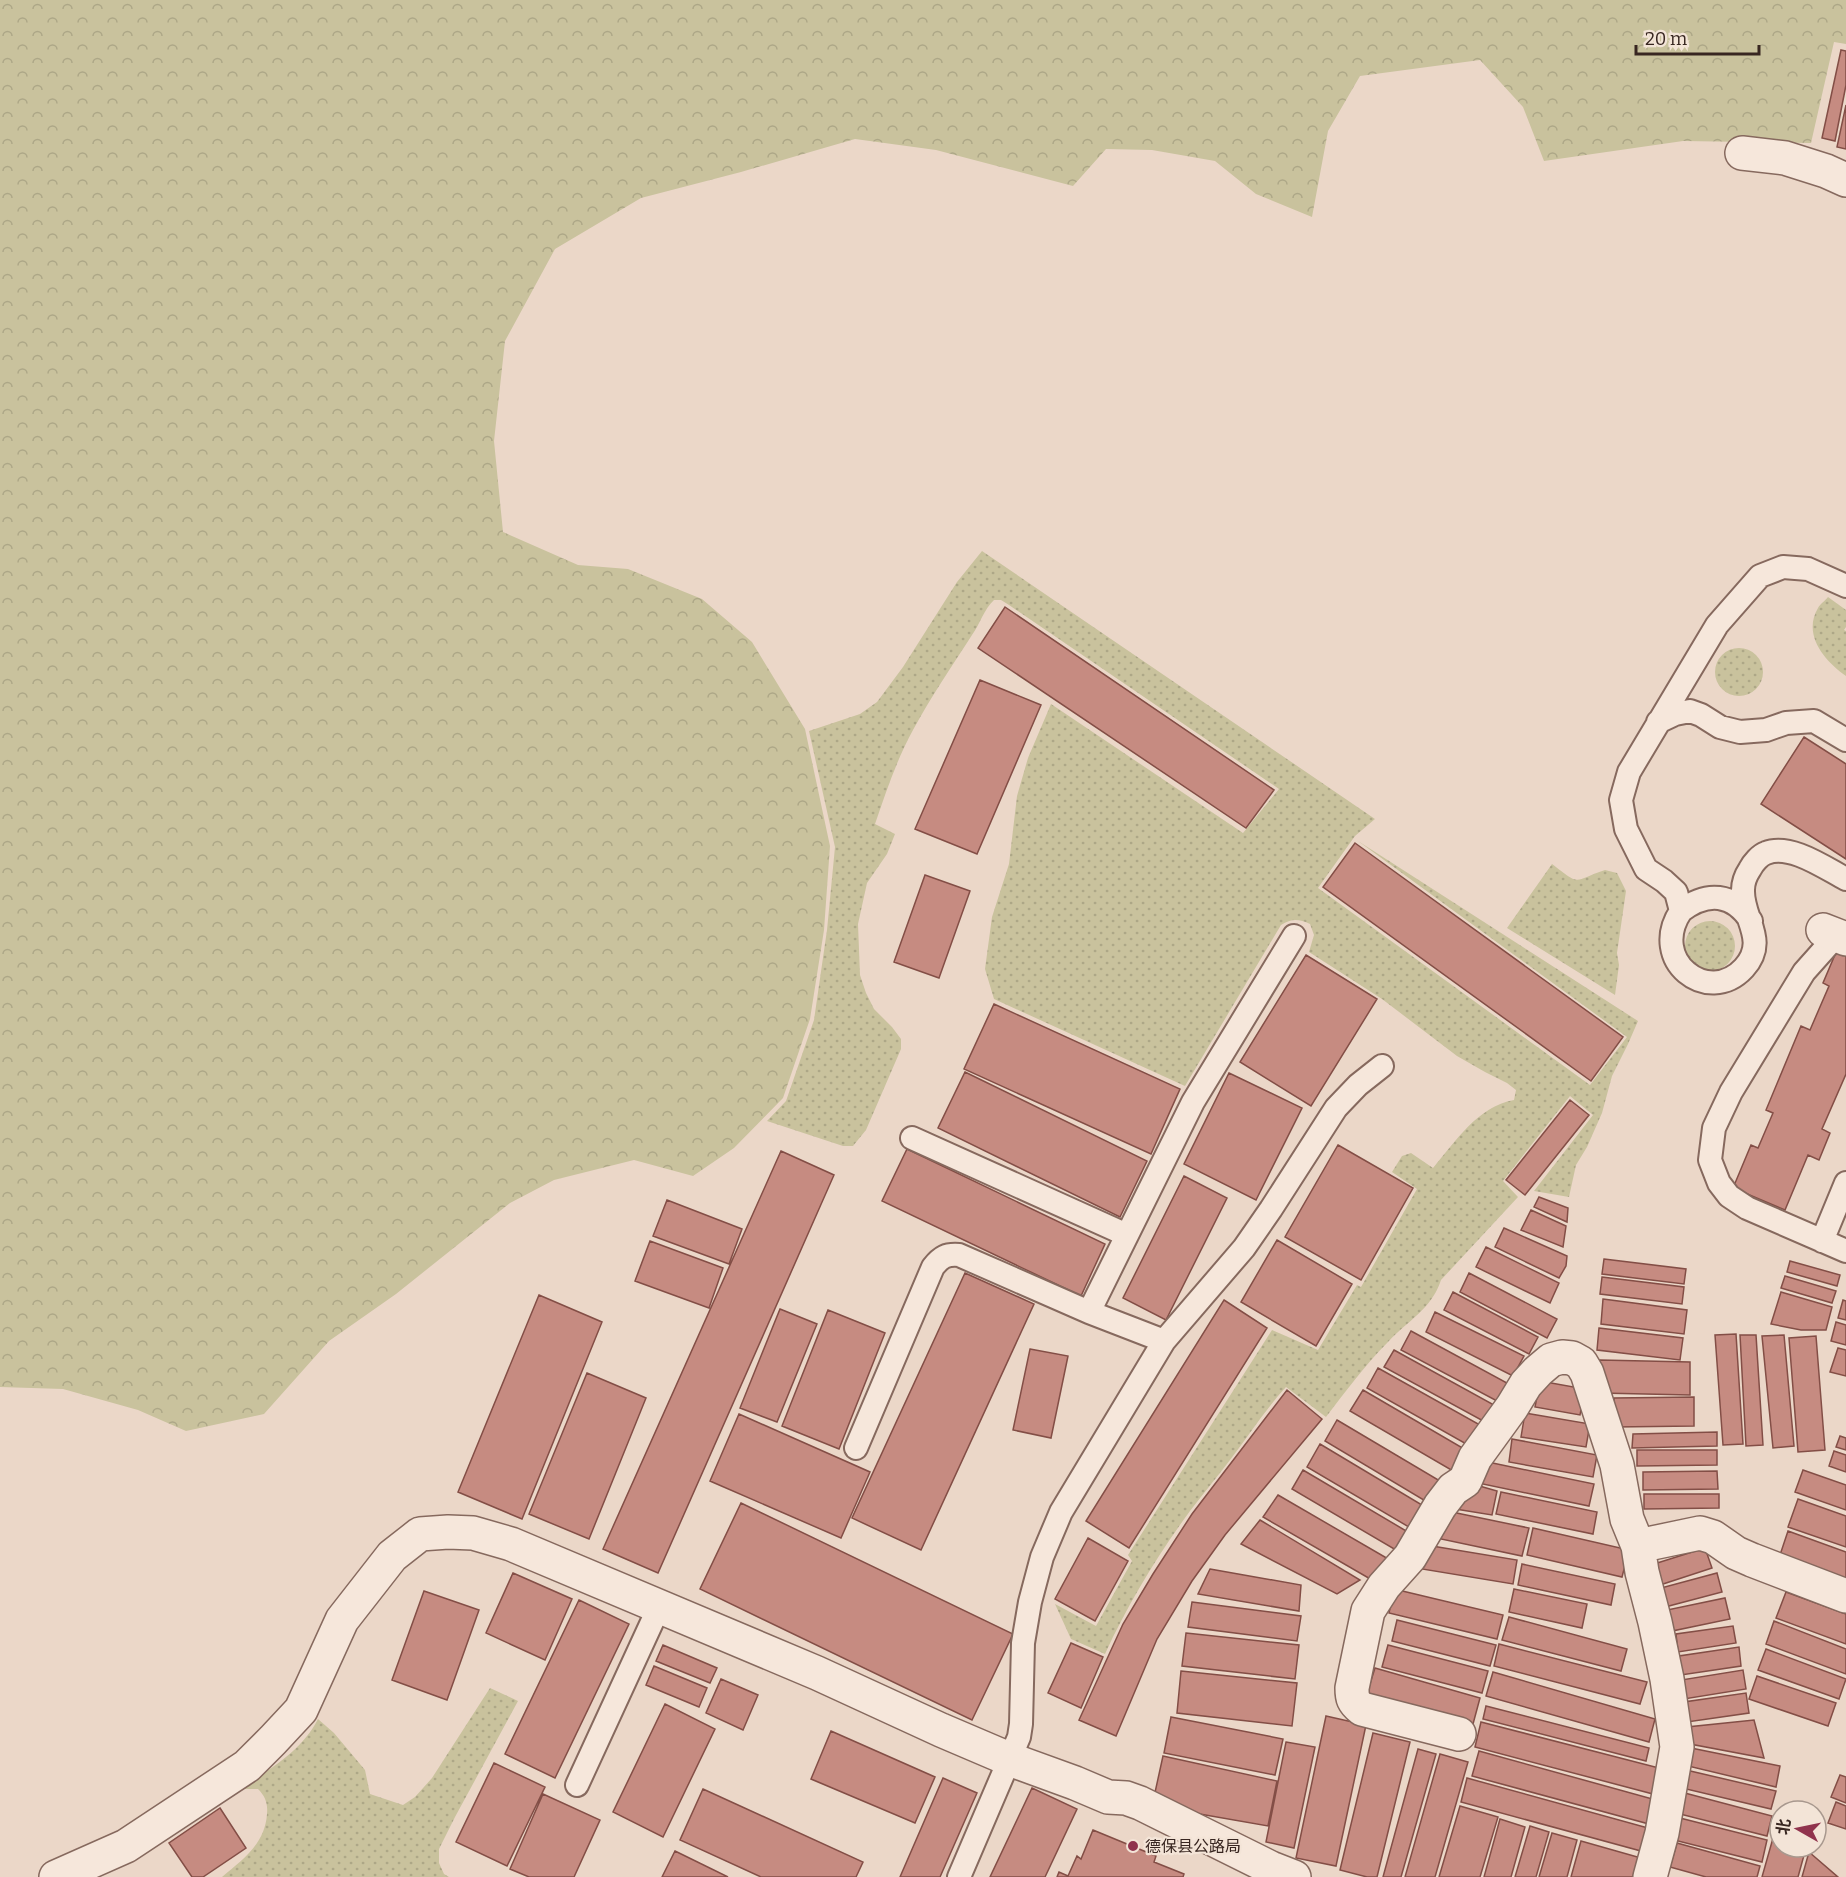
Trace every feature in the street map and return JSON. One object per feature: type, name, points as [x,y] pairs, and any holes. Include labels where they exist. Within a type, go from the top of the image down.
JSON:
[{"type":"street","points":[[1742,153],[1785,158],[1846,180]]},
{"type":"street","points":[[1460,1734],[1362,1709],[1355,1704],[1352,1688],[1368,1611],[1384,1586],[1410,1557],[1440,1506],[1453,1489],[1465,1481],[1475,1458],[1512,1407],[1526,1383],[1551,1360],[1562,1357],[1572,1358],[1581,1363],[1587,1373],[1617,1465],[1627,1519],[1638,1546],[1667,1679],[1677,1747],[1662,1833],[1650,1877]]},
{"type":"street","points":[[56,1877],[126,1846],[247,1766],[301,1710],[342,1620],[392,1556],[420,1534],[448,1532],[473,1533],[511,1544],[817,1673],[1009,1759],[1108,1797],[1126,1798],[1140,1803],[1271,1868],[1294,1877]]},
{"type":"street","points":[[1638,1546],[1700,1533],[1713,1537],[1752,1560],[1846,1596]]},
{"type":"lane","points":[[1681,911],[1676,892],[1646,869],[1626,829],[1621,800],[1629,772],[1717,625],[1760,576],[1783,567],[1808,569],[1846,586]]},
{"type":"lane","points":[[1658,722],[1675,714],[1690,711],[1720,727],[1740,732],[1766,730],[1786,723],[1814,721],[1846,740]]},
{"type":"lane","points":[[1750,921],[1744,911],[1733,903],[1718,898],[1701,899],[1681,911],[1672,929],[1671,947],[1681,968],[1698,980],[1712,982],[1727,980],[1737,975],[1748,963],[1755,941],[1743,892],[1745,879],[1752,865],[1764,853],[1778,850],[1791,852],[1846,879]]},
{"type":"lane","points":[[1836,935],[1804,972],[1731,1092],[1714,1128],[1710,1160],[1719,1183],[1729,1196],[1747,1208],[1846,1251]]},
{"type":"lane","points":[[1089,1312],[1193,1102],[1294,936]]},
{"type":"lane","points":[[959,1877],[1018,1737],[1021,1724],[1023,1643],[1030,1602],[1042,1557],[1061,1512],[1164,1341],[1244,1248],[1336,1108],[1358,1085],[1382,1066]]},
{"type":"lane","points":[[912,1138],[1127,1235]]},
{"type":"lane","points":[[1822,1241],[1846,1184]]},
{"type":"lane","points":[[856,1448],[933,1267],[940,1258],[949,1254],[959,1255],[1089,1312],[1164,1341]]},
{"type":"lane","points":[[578,1785],[659,1607]]},
{"type":"green space","points":[[0,0],[1846,0],[1846,44],[1834,42],[1811,143],[1683,141],[1544,161],[1523,107],[1480,60],[1360,76],[1328,131],[1312,217],[1256,194],[1215,161],[1152,150],[1106,149],[1073,186],[936,150],[855,139],[641,198],[555,249],[505,341],[494,441],[503,532],[578,565],[628,569],[702,599],[752,642],[805,729],[830,846],[824,930],[810,1019],[783,1098],[734,1148],[693,1176],[634,1160],[554,1180],[510,1203],[396,1294],[329,1341],[264,1414],[186,1431],[138,1410],[63,1389],[0,1387]]},
{"type":"green space","points":[[982,551],[1375,819],[1355,836],[1318,888],[1590,1085],[1627,1037],[1358,841],[1638,1021],[1612,1076],[1602,1113],[1576,1165],[1569,1197],[1534,1191],[1593,1115],[1570,1096],[1503,1181],[1518,1197],[1441,1280],[1425,1307],[1371,1360],[1326,1417],[1286,1387],[1278,1396],[1166,1545],[1133,1599],[1105,1654],[1071,1639],[1055,1604],[1096,1626],[1132,1561],[1128,1555],[1272,1330],[1318,1350],[1357,1285],[1361,1287],[1417,1189],[1392,1172],[1402,1156],[1411,1153],[1433,1168],[1468,1126],[1489,1110],[1514,1100],[1516,1090],[1457,1056],[1382,999],[1309,952],[1314,935],[1310,924],[1299,920],[1292,920],[1281,925],[1185,1086],[994,999],[985,969],[992,917],[1009,864],[1017,796],[1028,758],[1051,704],[1243,833],[1279,789],[1009,605],[1001,600],[994,600],[907,741],[875,824],[895,834],[887,854],[867,883],[858,924],[860,975],[874,1009],[901,1039],[901,1049],[866,1130],[853,1146],[843,1146],[767,1121],[786,1101],[814,1020],[827,930],[835,847],[809,731],[860,714],[877,702],[903,667],[957,582]]},
{"type":"green space","points":[[1828,597],[1846,610],[1844,630],[1846,631],[1846,676],[1824,655],[1814,637],[1814,618],[1819,607]]},
{"type":"green space","points":[[1739,648],[1756,655],[1763,672],[1756,689],[1739,696],[1722,689],[1715,672],[1722,655]]},
{"type":"green space","points":[[1552,864],[1577,880],[1605,870],[1617,873],[1626,891],[1617,953],[1619,965],[1615,995],[1507,928]]},
{"type":"green space","points":[[1710,921],[1728,928],[1735,946],[1728,964],[1710,971],[1692,964],[1685,946],[1692,928]]},
{"type":"green space","points":[[490,1688],[518,1701],[439,1849],[439,1863],[444,1874],[449,1877],[222,1877],[252,1850],[262,1834],[267,1814],[266,1800],[258,1789],[238,1789],[294,1750],[318,1719],[334,1733],[365,1770],[370,1794],[403,1805],[415,1797],[432,1778]]},
{"type":"building","points":[[1841,50],[1846,51],[1846,85],[1835,141],[1822,138]]},
{"type":"building","points":[[1846,105],[1846,149],[1837,147]]},
{"type":"building","points":[[1005,607],[1274,790],[1246,828],[978,648]]},
{"type":"building","points":[[980,680],[1041,705],[977,854],[915,829]]},
{"type":"building","points":[[1804,737],[1846,764],[1846,859],[1761,804]]},
{"type":"building","points":[[1355,843],[1623,1037],[1591,1081],[1323,887]]},
{"type":"building","points":[[925,875],[970,891],[939,978],[894,962]]},
{"type":"building","points":[[1837,950],[1846,954],[1846,1074],[1822,1129],[1830,1133],[1819,1160],[1808,1155],[1785,1210],[1733,1188],[1751,1145],[1758,1148],[1773,1113],[1766,1110],[1801,1026],[1810,1030],[1829,986],[1823,983]]},
{"type":"building","points":[[1306,955],[1377,999],[1311,1106],[1240,1062]]},
{"type":"building","points":[[994,1004],[1180,1089],[1151,1154],[964,1069]]},
{"type":"building","points":[[965,1072],[1147,1161],[1120,1217],[938,1128]]},
{"type":"building","points":[[1229,1073],[1302,1108],[1256,1200],[1184,1164]]},
{"type":"building","points":[[1570,1100],[1589,1115],[1525,1195],[1506,1180]]},
{"type":"building","points":[[1338,1145],[1413,1188],[1361,1280],[1285,1237]]},
{"type":"building","points":[[907,1149],[1105,1244],[1081,1296],[882,1201]]},
{"type":"building","points":[[781,1151],[834,1175],[658,1573],[603,1549]]},
{"type":"building","points":[[1184,1176],[1227,1198],[1166,1320],[1123,1298]]},
{"type":"building","points":[[1539,1197],[1568,1208],[1567,1222],[1534,1207]]},
{"type":"building","points":[[667,1200],[742,1229],[729,1264],[653,1236]]},
{"type":"building","points":[[1531,1210],[1566,1226],[1563,1247],[1521,1230]]},
{"type":"building","points":[[1504,1228],[1567,1256],[1566,1266],[1559,1278],[1495,1247]]},
{"type":"building","points":[[1277,1240],[1352,1284],[1316,1346],[1241,1302]]},
{"type":"building","points":[[650,1241],[723,1268],[709,1308],[635,1281]]},
{"type":"building","points":[[1486,1247],[1559,1283],[1550,1303],[1476,1267]]},
{"type":"building","points":[[1604,1259],[1686,1269],[1684,1284],[1602,1274]]},
{"type":"building","points":[[1790,1261],[1840,1275],[1837,1286],[1787,1272]]},
{"type":"building","points":[[965,1273],[1034,1304],[921,1550],[852,1518]]},
{"type":"building","points":[[1469,1273],[1557,1319],[1547,1338],[1460,1292]]},
{"type":"building","points":[[1785,1276],[1836,1291],[1832,1303],[1781,1288]]},
{"type":"building","points":[[1602,1277],[1684,1287],[1682,1304],[1600,1294]]},
{"type":"building","points":[[1453,1292],[1538,1337],[1529,1354],[1444,1310]]},
{"type":"building","points":[[1781,1292],[1832,1307],[1826,1330],[1801,1330],[1771,1324]]},
{"type":"building","points":[[539,1295],[602,1322],[522,1519],[458,1492]]},
{"type":"building","points":[[1603,1299],[1687,1310],[1684,1334],[1601,1324]]},
{"type":"building","points":[[1224,1300],[1267,1328],[1129,1548],[1086,1521]]},
{"type":"building","points":[[1843,1300],[1846,1301],[1846,1320],[1838,1318]]},
{"type":"building","points":[[780,1309],[817,1324],[777,1422],[740,1408]]},
{"type":"building","points":[[828,1310],[885,1333],[839,1449],[782,1426]]},
{"type":"building","points":[[1435,1312],[1524,1356],[1513,1376],[1426,1332]]},
{"type":"building","points":[[1836,1322],[1846,1325],[1846,1345],[1831,1341]]},
{"type":"building","points":[[1599,1328],[1683,1338],[1680,1360],[1597,1350]]},
{"type":"building","points":[[1411,1331],[1507,1383],[1497,1401],[1401,1350]]},
{"type":"building","points":[[1736,1334],[1743,1444],[1723,1445],[1715,1335]]},
{"type":"building","points":[[1740,1335],[1756,1335],[1763,1445],[1746,1446]]},
{"type":"building","points":[[1784,1335],[1794,1446],[1773,1448],[1762,1336]]},
{"type":"building","points":[[1816,1336],[1825,1450],[1798,1452],[1789,1338]]},
{"type":"building","points":[[1838,1348],[1846,1350],[1846,1376],[1830,1372]]},
{"type":"building","points":[[1030,1349],[1068,1356],[1051,1438],[1013,1430]]},
{"type":"building","points":[[1394,1350],[1494,1405],[1485,1422],[1384,1367]]},
{"type":"building","points":[[1600,1360],[1690,1362],[1690,1395],[1600,1393]]},
{"type":"building","points":[[1378,1368],[1480,1425],[1468,1445],[1367,1388]]},
{"type":"building","points":[[587,1373],[646,1398],[589,1539],[529,1514]]},
{"type":"building","points":[[1540,1381],[1585,1389],[1580,1415],[1535,1407]]},
{"type":"building","points":[[1287,1390],[1322,1419],[1225,1535],[1192,1581],[1157,1639],[1116,1736],[1079,1720],[1123,1624],[1153,1574],[1192,1514]]},
{"type":"building","points":[[1363,1390],[1466,1450],[1453,1471],[1350,1411]]},
{"type":"building","points":[[1694,1397],[1694,1426],[1614,1427],[1614,1398]]},
{"type":"building","points":[[1525,1413],[1590,1424],[1586,1447],[1521,1437]]},
{"type":"building","points":[[739,1414],[870,1472],[841,1538],[710,1481]]},
{"type":"building","points":[[1337,1420],[1440,1481],[1427,1502],[1325,1441]]},
{"type":"building","points":[[1717,1432],[1717,1446],[1632,1448],[1633,1434]]},
{"type":"building","points":[[1840,1436],[1846,1438],[1846,1450],[1836,1447]]},
{"type":"building","points":[[1512,1439],[1597,1455],[1593,1477],[1509,1462]]},
{"type":"building","points":[[1320,1444],[1427,1508],[1414,1530],[1307,1467]]},
{"type":"building","points":[[1637,1450],[1717,1450],[1717,1465],[1637,1466]]},
{"type":"building","points":[[1834,1451],[1846,1455],[1846,1472],[1829,1466]]},
{"type":"building","points":[[1483,1461],[1594,1484],[1589,1506],[1478,1483]]},
{"type":"building","points":[[1303,1470],[1413,1535],[1401,1553],[1292,1489]]},
{"type":"building","points":[[1803,1470],[1846,1485],[1846,1510],[1795,1492]]},
{"type":"building","points":[[1717,1471],[1718,1489],[1643,1490],[1643,1472]]},
{"type":"building","points":[[1476,1485],[1497,1491],[1492,1515],[1449,1508]]},
{"type":"building","points":[[1501,1492],[1597,1512],[1593,1534],[1496,1514]]},
{"type":"building","points":[[1644,1494],[1719,1494],[1719,1508],[1644,1509]]},
{"type":"building","points":[[1278,1495],[1390,1560],[1372,1580],[1263,1517]]},
{"type":"building","points":[[1798,1499],[1846,1516],[1846,1547],[1788,1527]]},
{"type":"building","points":[[741,1503],[1013,1634],[972,1720],[700,1589]]},
{"type":"building","points":[[1447,1511],[1529,1528],[1522,1556],[1441,1539]]},
{"type":"building","points":[[1260,1520],[1360,1580],[1337,1594],[1241,1544]]},
{"type":"building","points":[[1533,1528],[1629,1550],[1622,1577],[1527,1555]]},
{"type":"building","points":[[1788,1531],[1846,1552],[1846,1582],[1779,1558]]},
{"type":"building","points":[[1088,1538],[1128,1561],[1095,1621],[1055,1599]]},
{"type":"building","points":[[1426,1545],[1517,1560],[1513,1584],[1422,1569]]},
{"type":"building","points":[[1705,1548],[1712,1568],[1660,1585],[1654,1564]]},
{"type":"building","points":[[1522,1564],[1615,1584],[1611,1605],[1518,1585]]},
{"type":"building","points":[[1210,1569],[1301,1585],[1299,1611],[1198,1594]]},
{"type":"building","points":[[513,1573],[572,1599],[545,1660],[486,1633]]},
{"type":"building","points":[[1717,1573],[1722,1592],[1665,1607],[1661,1588]]},
{"type":"building","points":[[1394,1589],[1503,1615],[1497,1639],[1389,1613]]},
{"type":"building","points":[[1514,1589],[1587,1604],[1582,1628],[1509,1612]]},
{"type":"building","points":[[424,1591],[479,1610],[447,1700],[392,1680]]},
{"type":"building","points":[[1786,1592],[1846,1614],[1846,1644],[1776,1618]]},
{"type":"building","points":[[1725,1598],[1730,1619],[1672,1631],[1667,1610]]},
{"type":"building","points":[[579,1600],[629,1624],[555,1778],[505,1754]]},
{"type":"building","points":[[1192,1602],[1301,1616],[1297,1641],[1188,1627]]},
{"type":"building","points":[[1509,1617],[1627,1649],[1621,1671],[1502,1640]]},
{"type":"building","points":[[1397,1620],[1496,1645],[1490,1666],[1392,1641]]},
{"type":"building","points":[[1774,1621],[1846,1649],[1846,1674],[1766,1644]]},
{"type":"building","points":[[1733,1626],[1736,1643],[1678,1652],[1676,1634]]},
{"type":"building","points":[[1186,1633],[1299,1645],[1295,1679],[1182,1666]]},
{"type":"building","points":[[1071,1643],[1103,1657],[1081,1708],[1048,1693]]},
{"type":"building","points":[[1499,1644],[1647,1682],[1640,1704],[1494,1666]]},
{"type":"building","points":[[663,1645],[717,1668],[710,1683],[656,1661]]},
{"type":"building","points":[[1388,1645],[1488,1671],[1482,1693],[1382,1667]]},
{"type":"building","points":[[1739,1647],[1741,1666],[1681,1675],[1679,1656]]},
{"type":"building","points":[[1766,1649],[1846,1679],[1839,1699],[1758,1670]]},
{"type":"building","points":[[654,1666],[707,1688],[699,1707],[646,1685]]},
{"type":"building","points":[[1375,1668],[1480,1698],[1473,1724],[1367,1693]]},
{"type":"building","points":[[1743,1670],[1746,1689],[1684,1699],[1681,1680]]},
{"type":"building","points":[[1181,1671],[1297,1683],[1292,1726],[1177,1713]]},
{"type":"building","points":[[1493,1672],[1655,1719],[1649,1742],[1486,1696]]},
{"type":"building","points":[[1757,1676],[1836,1703],[1828,1726],[1749,1699]]},
{"type":"building","points":[[721,1679],[758,1695],[743,1730],[706,1713]]},
{"type":"building","points":[[1746,1693],[1749,1713],[1687,1722],[1684,1702]]},
{"type":"building","points":[[665,1704],[715,1729],[663,1837],[613,1812]]},
{"type":"building","points":[[1486,1706],[1649,1748],[1646,1761],[1483,1719]]},
{"type":"building","points":[[1326,1716],[1366,1725],[1336,1866],[1296,1858]]},
{"type":"building","points":[[1171,1717],[1283,1739],[1275,1775],[1164,1753]]},
{"type":"building","points":[[1754,1720],[1764,1758],[1690,1744],[1687,1727]]},
{"type":"building","points":[[1481,1722],[1659,1768],[1653,1794],[1475,1747]]},
{"type":"building","points":[[831,1731],[935,1777],[915,1823],[811,1779]]},
{"type":"building","points":[[1373,1733],[1410,1742],[1377,1877],[1367,1877],[1340,1870]]},
{"type":"building","points":[[1286,1742],[1315,1747],[1294,1848],[1266,1842]]},
{"type":"building","points":[[1691,1748],[1780,1766],[1776,1787],[1688,1766]]},
{"type":"building","points":[[1418,1749],[1436,1754],[1401,1877],[1383,1877]]},
{"type":"building","points":[[1479,1751],[1656,1800],[1649,1824],[1472,1776]]},
{"type":"building","points":[[1440,1754],[1468,1762],[1435,1877],[1405,1877]]},
{"type":"building","points":[[1163,1756],[1277,1781],[1268,1826],[1194,1813],[1154,1797]]},
{"type":"building","points":[[494,1763],[545,1787],[507,1866],[456,1842]]},
{"type":"building","points":[[1686,1770],[1776,1791],[1774,1799],[1768,1799],[1768,1808],[1682,1788]]},
{"type":"building","points":[[1840,1775],[1846,1777],[1846,1803],[1831,1797]]},
{"type":"building","points":[[943,1778],[977,1793],[940,1877],[900,1877]]},
{"type":"building","points":[[1467,1778],[1648,1828],[1641,1851],[1461,1802]]},
{"type":"building","points":[[1032,1788],[1077,1809],[1045,1877],[990,1877]]},
{"type":"building","points":[[703,1789],[863,1862],[856,1877],[761,1877],[680,1840]]},
{"type":"building","points":[[1681,1792],[1768,1815],[1768,1832],[1767,1836],[1676,1813]]},
{"type":"building","points":[[543,1794],[600,1820],[574,1877],[529,1877],[510,1869]]},
{"type":"building","points":[[1836,1802],[1846,1806],[1846,1829],[1828,1823]]},
{"type":"building","points":[[1460,1806],[1498,1817],[1480,1877],[1439,1877]]},
{"type":"building","points":[[220,1808],[246,1848],[203,1877],[192,1877],[169,1843]]},
{"type":"building","points":[[1676,1817],[1767,1840],[1762,1862],[1670,1839]]},
{"type":"building","points":[[1500,1819],[1525,1827],[1511,1877],[1484,1877]]},
{"type":"building","points":[[1530,1826],[1549,1832],[1536,1877],[1515,1877]]},
{"type":"building","points":[[1093,1830],[1156,1856],[1154,1862],[1184,1874],[1183,1877],[1057,1877],[1059,1872],[1068,1876],[1077,1856],[1081,1859]]},
{"type":"building","points":[[1552,1833],[1577,1840],[1567,1877],[1539,1877]]},
{"type":"building","points":[[1581,1841],[1641,1858],[1636,1877],[1571,1877]]},
{"type":"building","points":[[1677,1843],[1760,1866],[1757,1877],[1706,1877],[1670,1867]]},
{"type":"building","points":[[675,1851],[728,1877],[662,1877]]},
{"type":"building","points":[[1768,1856],[1768,1859],[1803,1859],[1798,1877],[1762,1877]]},
{"type":"building","points":[[1807,1859],[1817,1859],[1838,1877],[1802,1877]]},
{"type":"place","name":"德保县公路局","points":[[1133,1846]]}]
